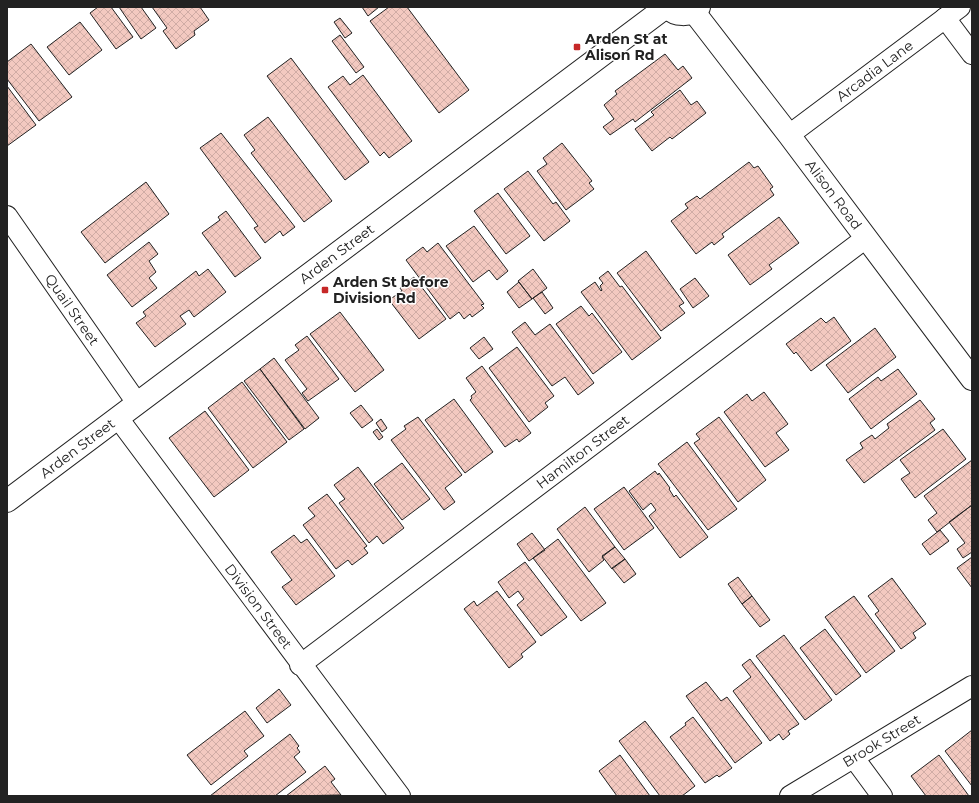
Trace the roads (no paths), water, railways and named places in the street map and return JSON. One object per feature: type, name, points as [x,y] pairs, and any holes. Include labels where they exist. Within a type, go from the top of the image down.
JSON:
[{"type":"main road","points":[[666,7],[671,11],[682,15],[696,9]]},
{"type":"main road","name":"Arden Street","points":[[7,501],[666,7]]},
{"type":"main road","name":"Alison Road","points":[[696,9],[972,379]]},
{"type":"street","name":"Arcadia Lane","points":[[789,135],[953,13]]},
{"type":"street","points":[[953,13],[972,54]]},
{"type":"street","name":"Quail Street","points":[[7,216],[137,403]]},
{"type":"street","name":"Hamilton Street","points":[[300,665],[866,238]]},
{"type":"street","name":"Division Street","points":[[118,418],[300,665],[400,796]]},
{"type":"street","name":"Brook Street","points":[[790,796],[972,686]]},
{"type":"street","points":[[854,758],[882,796]]},
{"type":"place","name":"Arden St at Alison Rd","points":[[577,47]]},
{"type":"place","name":"Arden St before Division Rd","points":[[325,290]]}]
